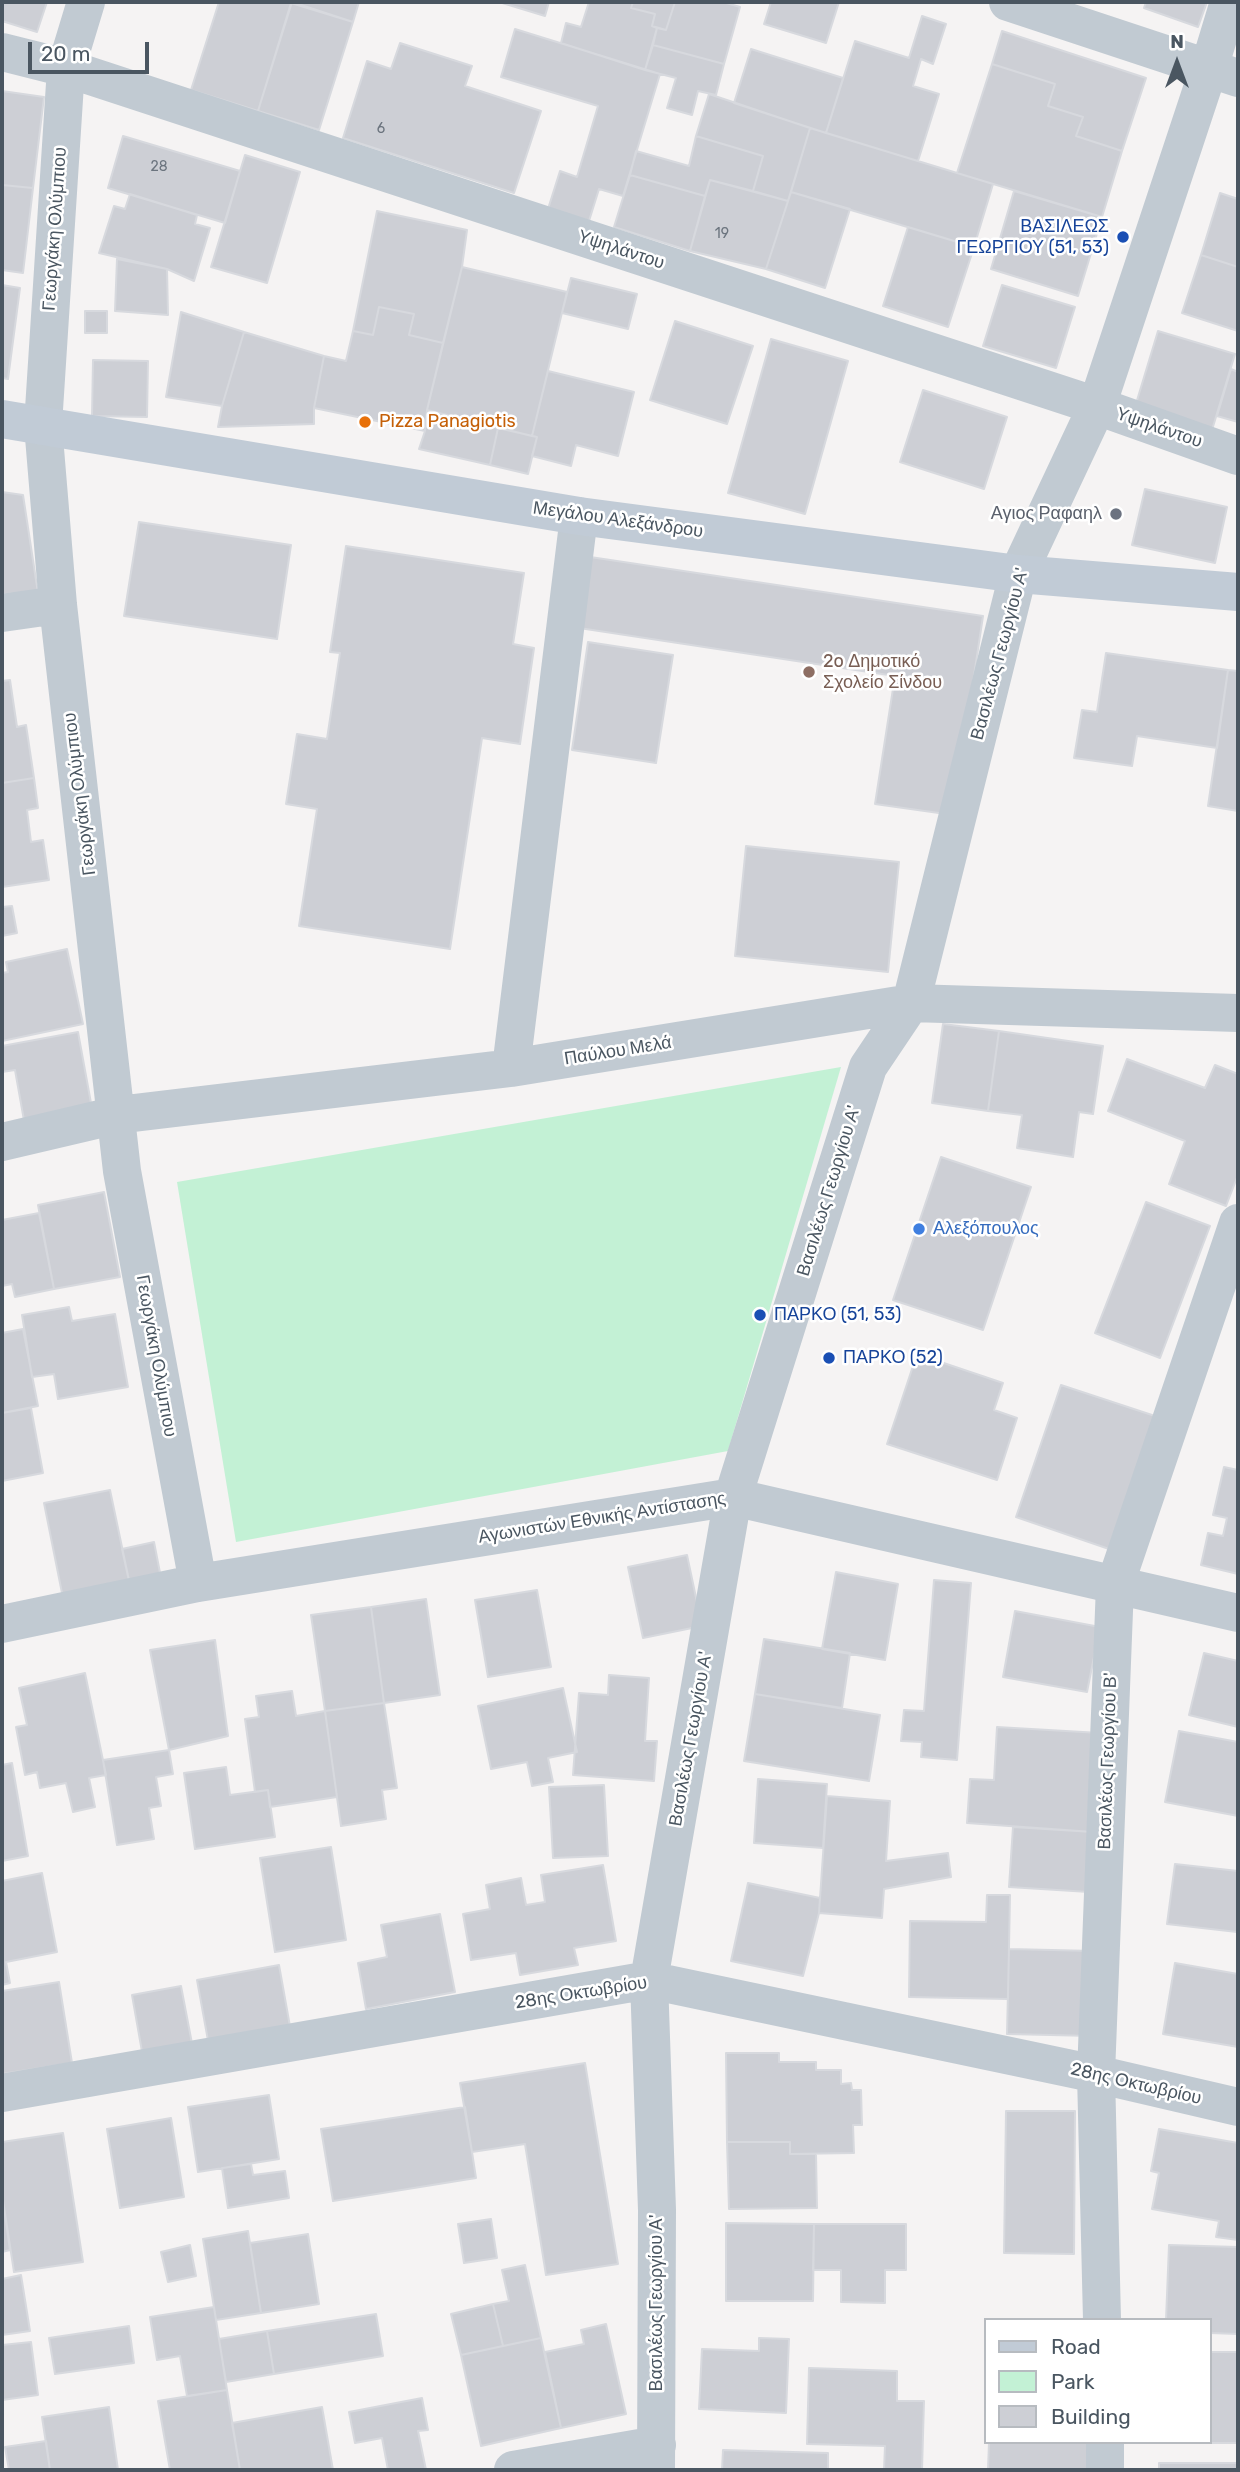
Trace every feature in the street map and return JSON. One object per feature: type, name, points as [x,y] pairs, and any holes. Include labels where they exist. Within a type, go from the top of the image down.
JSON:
[{"type":"street","name":"Γεωργάκη Ολύμπιου","points":[[86,2],[66,68],[43,425],[58,605],[122,1171],[198,1583]]},
{"type":"street","points":[[1008,2],[1224,73]]},
{"type":"street","name":"Βασιλέως Γεωργίου Α'","points":[[656,2457],[657,2210],[649,1980],[733,1497],[868,1067],[911,1003],[1018,574],[1097,406],[1224,73],[1228,2]]},
{"type":"street","name":"Υψηλάντου","points":[[2,52],[66,68],[1097,406],[1238,456]]},
{"type":"street","name":"Μεγάλου Αλεξάνδρου","points":[[2,419],[579,516],[1018,574],[1238,592]]},
{"type":"street","points":[[511,1068],[579,516]]},
{"type":"street","points":[[2,613],[58,605]]},
{"type":"street","name":"Παύλου Μελά","points":[[2,1142],[117,1115],[511,1068],[911,1003],[1238,1013]]},
{"type":"street","name":"Βασιλέως Γεωργίου Β'","points":[[1102,2318],[1096,2074],[1115,1585],[1238,1223]]},
{"type":"street","name":"Αγωνιστών Εθνικής Αντίστασης","points":[[2,1624],[198,1583],[733,1497],[1238,1613]]},
{"type":"street","name":"28ης Οκτωβρίου","points":[[2,2093],[649,1980],[1096,2074],[1238,2107]]},
{"type":"street","points":[[1105,2444],[1105,2470]]},
{"type":"street","points":[[513,2470],[656,2457]]},
{"type":"green space","points":[[841,1067],[728,1451],[236,1542],[177,1182]]},
{"type":"building","points":[[2,2],[47,2],[37,32],[2,21]]},
{"type":"building","points":[[219,2],[292,2],[258,111],[191,90]]},
{"type":"building","points":[[292,2],[359,2],[353,22]]},
{"type":"building","points":[[499,2],[549,2],[545,16]]},
{"type":"building","points":[[589,2],[633,2],[631,8],[655,14],[652,26],[657,28],[645,70],[561,43],[566,23],[581,27]]},
{"type":"building","points":[[633,2],[675,2],[666,30],[652,26],[655,14],[631,8]]},
{"type":"building","points":[[675,2],[723,2],[740,7],[724,64],[653,45],[657,28],[666,30]]},
{"type":"building","points":[[771,2],[839,2],[826,43],[764,24]]},
{"type":"building","points":[[1146,2],[1207,2],[1198,27],[1144,8]]},
{"type":"building","points":[[291,3],[353,22],[319,130],[258,111]]},
{"type":"building","points":[[922,16],[946,24],[933,64],[921,59],[913,86],[939,94],[918,161],[826,133],[855,41],[909,58]]},
{"type":"building","points":[[515,29],[660,74],[623,196],[599,189],[589,221],[548,209],[560,171],[577,177],[598,106],[501,77]]},
{"type":"building","points":[[1002,31],[1146,78],[1122,151],[1076,136],[1083,117],[1048,106],[1055,84],[992,64]]},
{"type":"building","points":[[400,43],[472,66],[465,86],[541,111],[514,193],[343,138],[367,61],[391,69]]},
{"type":"building","points":[[653,45],[724,64],[716,95],[698,91],[692,115],[667,108],[676,78],[645,70]]},
{"type":"building","points":[[751,49],[843,78],[826,133],[734,103]]},
{"type":"building","points":[[992,64],[1055,84],[1048,106],[1083,117],[1076,136],[1122,151],[1102,217],[957,173]]},
{"type":"building","points":[[2,91],[44,97],[33,188],[2,185]]},
{"type":"building","points":[[709,94],[810,128],[788,201],[753,191],[763,156],[696,136]]},
{"type":"building","points":[[810,128],[993,184],[974,247],[791,192]]},
{"type":"building","points":[[123,136],[240,171],[225,223],[108,188]]},
{"type":"building","points":[[696,136],[763,156],[753,191],[710,180],[705,196],[630,175],[636,151],[689,166]]},
{"type":"building","points":[[245,155],[300,172],[267,283],[211,267]]},
{"type":"building","points":[[630,175],[705,196],[690,251],[614,227]]},
{"type":"building","points":[[710,180],[788,201],[766,269],[690,251]]},
{"type":"building","points":[[2,185],[33,188],[23,273],[2,270]]},
{"type":"building","points":[[1014,191],[1102,217],[1078,296],[991,269]]},
{"type":"building","points":[[791,192],[850,209],[825,288],[766,269]]},
{"type":"building","points":[[1220,193],[1238,199],[1238,267],[1201,255]]},
{"type":"building","points":[[130,194],[197,215],[195,224],[210,228],[194,281],[167,269],[99,253],[114,206],[125,209]]},
{"type":"building","points":[[377,211],[467,230],[462,267],[443,343],[409,335],[414,314],[379,307],[373,335],[353,331]]},
{"type":"building","points":[[908,227],[974,247],[948,327],[883,306]]},
{"type":"building","points":[[1201,255],[1238,267],[1238,331],[1182,313]]},
{"type":"building","points":[[117,259],[167,269],[168,315],[115,311]]},
{"type":"building","points":[[462,267],[567,292],[532,436],[427,410]]},
{"type":"building","points":[[571,278],[637,294],[628,329],[562,313]]},
{"type":"building","points":[[2,285],[20,288],[8,379],[2,378]]},
{"type":"building","points":[[1002,285],[1075,307],[1056,368],[983,346]]},
{"type":"building","points":[[379,307],[414,314],[409,335],[443,343],[427,410],[425,431],[314,408],[324,356],[346,361],[353,331],[373,335]]},
{"type":"building","points":[[85,311],[107,311],[107,333],[85,333]]},
{"type":"building","points":[[181,312],[244,332],[222,406],[166,397]]},
{"type":"building","points":[[675,321],[753,346],[727,424],[650,400]]},
{"type":"building","points":[[1158,331],[1235,354],[1212,430],[1135,407]]},
{"type":"building","points":[[244,332],[324,356],[314,408],[314,424],[218,427]]},
{"type":"building","points":[[771,339],[848,361],[805,514],[728,493]]},
{"type":"building","points":[[93,360],[148,361],[147,417],[92,416]]},
{"type":"building","points":[[1231,369],[1238,372],[1238,422],[1217,416]]},
{"type":"building","points":[[548,371],[634,392],[618,456],[576,445],[571,466],[532,456],[537,437],[532,436]]},
{"type":"building","points":[[923,390],[1007,417],[984,489],[900,462]]},
{"type":"building","points":[[427,410],[498,428],[490,465],[419,449],[425,431]]},
{"type":"building","points":[[498,428],[537,437],[528,474],[490,465]]},
{"type":"building","points":[[1145,489],[1227,507],[1215,563],[1132,545]]},
{"type":"building","points":[[2,492],[23,495],[38,593],[2,594]]},
{"type":"building","points":[[139,522],[291,545],[277,639],[124,616]]},
{"type":"building","points":[[346,546],[524,573],[513,644],[534,648],[520,744],[482,738],[450,949],[299,926],[317,809],[286,804],[297,734],[327,739],[340,653],[330,652]]},
{"type":"building","points":[[577,555],[983,616],[953,815],[875,804],[895,676],[566,626]]},
{"type":"building","points":[[588,642],[673,655],[656,763],[572,750]]},
{"type":"building","points":[[1106,653],[1228,670],[1217,748],[1137,736],[1132,766],[1074,758],[1082,710],[1097,712]]},
{"type":"building","points":[[1228,670],[1238,671],[1238,811],[1208,806]]},
{"type":"building","points":[[10,680],[17,727],[26,725],[34,778],[2,783],[2,681]]},
{"type":"building","points":[[34,778],[38,808],[27,810],[31,842],[43,840],[49,880],[2,887],[2,783]]},
{"type":"building","points":[[746,846],[899,862],[888,972],[735,956]]},
{"type":"building","points":[[12,906],[17,933],[2,936],[2,907]]},
{"type":"building","points":[[67,949],[83,1024],[2,1041],[2,973],[8,972],[6,962]]},
{"type":"building","points":[[943,1024],[999,1031],[988,1111],[932,1103]]},
{"type":"building","points":[[999,1031],[1103,1046],[1093,1114],[1079,1112],[1073,1157],[1017,1148],[1022,1115],[988,1111]]},
{"type":"building","points":[[78,1032],[93,1114],[25,1126],[15,1070],[2,1072],[2,1046]]},
{"type":"building","points":[[1127,1059],[1205,1088],[1215,1065],[1238,1074],[1238,1175],[1226,1206],[1169,1184],[1185,1141],[1108,1111]]},
{"type":"building","points":[[941,1157],[1031,1187],[983,1330],[893,1300]]},
{"type":"building","points":[[104,1192],[120,1277],[54,1289],[38,1205]]},
{"type":"building","points":[[1146,1202],[1210,1226],[1160,1358],[1095,1333]]},
{"type":"building","points":[[39,1213],[54,1289],[15,1297],[12,1284],[2,1286],[2,1220]]},
{"type":"building","points":[[69,1307],[72,1321],[115,1314],[128,1387],[58,1399],[54,1374],[32,1377],[22,1315]]},
{"type":"building","points":[[23,1329],[38,1406],[2,1413],[2,1333]]},
{"type":"building","points":[[917,1354],[1003,1383],[994,1410],[1017,1418],[997,1480],[887,1444]]},
{"type":"building","points":[[1061,1385],[1155,1416],[1109,1549],[1016,1517]]},
{"type":"building","points":[[31,1408],[43,1473],[2,1481],[2,1413]]},
{"type":"building","points":[[1224,1467],[1238,1470],[1238,1574],[1201,1565],[1208,1533],[1223,1536],[1227,1518],[1213,1515]]},
{"type":"building","points":[[110,1490],[131,1590],[64,1603],[44,1503]]},
{"type":"building","points":[[154,1542],[162,1583],[131,1590],[122,1549]]},
{"type":"building","points":[[687,1555],[702,1626],[643,1638],[628,1567]]},
{"type":"building","points":[[836,1572],[898,1584],[885,1660],[822,1649]]},
{"type":"building","points":[[934,1580],[971,1583],[957,1760],[921,1757],[922,1742],[901,1741],[904,1710],[924,1711]]},
{"type":"building","points":[[537,1590],[551,1667],[488,1677],[475,1600]]},
{"type":"building","points":[[426,1599],[440,1695],[384,1703],[371,1607]]},
{"type":"building","points":[[371,1607],[384,1703],[325,1711],[311,1615]]},
{"type":"building","points":[[1015,1611],[1100,1627],[1087,1692],[1003,1677]]},
{"type":"building","points":[[764,1639],[850,1653],[842,1708],[755,1694]]},
{"type":"building","points":[[215,1640],[228,1736],[169,1750],[150,1650]]},
{"type":"building","points":[[1204,1653],[1238,1661],[1238,1727],[1189,1715]]},
{"type":"building","points":[[85,1673],[106,1775],[89,1778],[95,1807],[73,1812],[66,1783],[40,1788],[37,1772],[25,1775],[16,1727],[27,1725],[19,1688]]},
{"type":"building","points":[[609,1675],[649,1678],[645,1741],[657,1741],[654,1781],[573,1775],[579,1693],[608,1695]]},
{"type":"building","points":[[563,1688],[577,1752],[548,1758],[553,1782],[532,1786],[527,1762],[491,1769],[478,1706]]},
{"type":"building","points":[[292,1691],[296,1716],[325,1711],[337,1797],[270,1807],[268,1790],[255,1792],[245,1719],[259,1717],[256,1696]]},
{"type":"building","points":[[755,1694],[880,1715],[869,1781],[744,1761]]},
{"type":"building","points":[[384,1703],[397,1788],[382,1790],[386,1819],[341,1826],[325,1711]]},
{"type":"building","points":[[997,1727],[1100,1733],[1093,1832],[967,1823],[970,1779],[994,1780]]},
{"type":"building","points":[[1179,1731],[1238,1742],[1238,1816],[1165,1802]]},
{"type":"building","points":[[169,1750],[173,1774],[156,1777],[161,1806],[149,1808],[154,1839],[117,1845],[103,1760]]},
{"type":"building","points":[[12,1763],[28,1856],[2,1861],[2,1765]]},
{"type":"building","points":[[226,1767],[230,1795],[268,1790],[275,1837],[195,1849],[184,1773]]},
{"type":"building","points":[[758,1779],[827,1784],[823,1848],[754,1843]]},
{"type":"building","points":[[604,1785],[608,1856],[553,1858],[549,1787]]},
{"type":"building","points":[[827,1796],[890,1801],[886,1861],[948,1853],[951,1877],[884,1889],[882,1918],[819,1913]]},
{"type":"building","points":[[1013,1827],[1093,1832],[1089,1892],[1009,1887]]},
{"type":"building","points":[[331,1847],[346,1940],[275,1952],[260,1858]]},
{"type":"building","points":[[1175,1864],[1238,1871],[1237,1932],[1167,1924]]},
{"type":"building","points":[[603,1865],[616,1941],[574,1948],[578,1965],[520,1975],[516,1953],[471,1960],[463,1914],[490,1909],[486,1885],[521,1878],[526,1905],[545,1902],[541,1875]]},
{"type":"building","points":[[42,1873],[57,1952],[6,1962],[10,1983],[2,1985],[2,1881]]},
{"type":"building","points":[[748,1883],[820,1898],[819,1913],[803,1976],[731,1961]]},
{"type":"building","points":[[987,1895],[1010,1895],[1008,1999],[909,1997],[910,1921],[986,1922]]},
{"type":"building","points":[[440,1914],[455,1992],[366,2009],[358,1963],[387,1957],[381,1925]]},
{"type":"building","points":[[1009,1949],[1094,1951],[1093,2036],[1007,2034]]},
{"type":"building","points":[[1175,1963],[1238,1974],[1238,2047],[1163,2034]]},
{"type":"building","points":[[279,1965],[291,2032],[209,2046],[197,1980]]},
{"type":"building","points":[[59,1982],[72,2063],[2,2074],[2,1991]]},
{"type":"building","points":[[181,1986],[194,2054],[144,2063],[132,1995]]},
{"type":"building","points":[[726,2053],[779,2053],[779,2062],[816,2062],[816,2070],[841,2070],[841,2084],[851,2083],[852,2090],[861,2090],[862,2125],[853,2125],[854,2153],[790,2154],[790,2142],[727,2142]]},
{"type":"building","points":[[585,2063],[618,2264],[546,2275],[525,2144],[472,2152],[460,2083]]},
{"type":"building","points":[[269,2095],[279,2159],[198,2172],[188,2107]]},
{"type":"building","points":[[465,2107],[476,2178],[333,2201],[321,2129]]},
{"type":"building","points":[[1006,2111],[1075,2111],[1074,2254],[1004,2253]]},
{"type":"building","points":[[171,2118],[184,2197],[120,2208],[107,2129]]},
{"type":"building","points":[[1159,2129],[1238,2143],[1238,2240],[1216,2237],[1219,2221],[1152,2209],[1159,2173],[1151,2171]]},
{"type":"building","points":[[63,2133],[83,2262],[14,2272],[2,2194],[2,2142]]},
{"type":"building","points":[[727,2142],[790,2142],[790,2154],[816,2154],[817,2208],[729,2209]]},
{"type":"building","points":[[251,2164],[253,2175],[285,2171],[289,2198],[228,2208],[222,2168]]},
{"type":"building","points":[[2,2194],[10,2250],[2,2252]]},
{"type":"building","points":[[491,2219],[497,2258],[464,2263],[458,2224]]},
{"type":"building","points":[[726,2223],[814,2224],[813,2301],[726,2301]]},
{"type":"building","points":[[814,2224],[906,2224],[906,2270],[885,2270],[885,2303],[841,2302],[841,2270],[813,2270]]},
{"type":"building","points":[[248,2231],[261,2313],[216,2320],[203,2239]]},
{"type":"building","points":[[308,2234],[319,2304],[261,2313],[250,2243]]},
{"type":"building","points":[[190,2245],[196,2276],[168,2282],[161,2252]]},
{"type":"building","points":[[1169,2245],[1238,2247],[1238,2334],[1212,2333],[1212,2318],[1166,2318]]},
{"type":"building","points":[[525,2265],[541,2338],[503,2346],[493,2304],[509,2301],[502,2270]]},
{"type":"building","points":[[21,2275],[30,2331],[2,2335],[2,2279]]},
{"type":"building","points":[[493,2304],[503,2346],[461,2355],[451,2314]]},
{"type":"building","points":[[214,2307],[227,2390],[187,2396],[180,2356],[157,2360],[150,2317]]},
{"type":"building","points":[[376,2314],[383,2356],[274,2374],[267,2331]]},
{"type":"building","points":[[606,2324],[626,2414],[561,2428],[545,2352],[584,2344],[581,2330]]},
{"type":"building","points":[[129,2326],[134,2363],[55,2374],[49,2338]]},
{"type":"building","points":[[267,2331],[274,2374],[226,2382],[219,2339]]},
{"type":"building","points":[[541,2338],[561,2428],[481,2446],[461,2355]]},
{"type":"building","points":[[759,2338],[789,2339],[786,2413],[699,2409],[702,2349],[759,2351]]},
{"type":"building","points":[[31,2342],[38,2395],[2,2400],[2,2345]]},
{"type":"building","points":[[1212,2352],[1238,2352],[1238,2443],[1212,2443]]},
{"type":"building","points":[[809,2368],[897,2371],[897,2401],[924,2401],[922,2470],[884,2470],[885,2446],[807,2444]]},
{"type":"building","points":[[227,2390],[240,2470],[170,2470],[158,2401]]},
{"type":"building","points":[[422,2398],[428,2430],[418,2431],[426,2470],[388,2470],[382,2438],[355,2443],[349,2412]]},
{"type":"building","points":[[109,2407],[118,2470],[50,2470],[42,2417]]},
{"type":"building","points":[[322,2407],[333,2470],[240,2470],[232,2423]]},
{"type":"building","points":[[46,2441],[50,2470],[9,2470],[5,2447]]},
{"type":"building","points":[[989,2444],[1094,2444],[1094,2470],[988,2470]]},
{"type":"building","points":[[723,2450],[828,2453],[828,2470],[722,2470]]},
{"type":"building","points":[[1159,2463],[1238,2463],[1238,2470],[1159,2470]]},
{"type":"place","name":"ΒΑΣΙΛΕΩΣ ΓΕΩΡΓΙΟΥ (51, 53)","points":[[1123,237]]},
{"type":"place","name":"Pizza Panagiotis","points":[[365,422]]},
{"type":"place","name":"Αγιος Ραφαηλ","points":[[1116,514]]},
{"type":"place","name":"2o Δημοτικό Σχολείο Σίνδου","points":[[809,672]]},
{"type":"place","name":"Αλεξόπουλος","points":[[919,1229]]},
{"type":"place","name":"ΠΑΡΚΟ (51, 53)","points":[[760,1315]]},
{"type":"place","name":"ΠΑΡΚΟ (52)","points":[[829,1358]]}]
